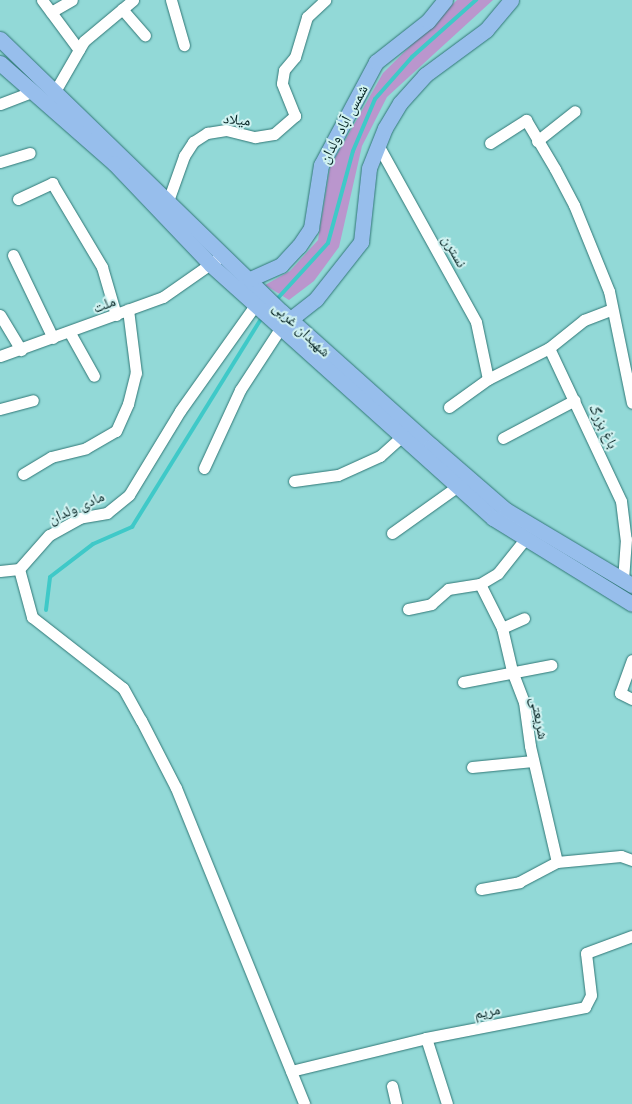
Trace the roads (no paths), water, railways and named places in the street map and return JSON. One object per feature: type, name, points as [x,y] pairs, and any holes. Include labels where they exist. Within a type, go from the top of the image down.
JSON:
[{"type":"main road","name":"شمس آباد ولدان","points":[[250,279],[280,265],[299,246],[311,228],[321,165],[376,62],[428,21],[445,0]]},
{"type":"main road","points":[[285,323],[316,299],[361,242],[369,168],[378,145],[400,103],[425,74],[486,30],[511,0]]},
{"type":"main road","name":"شهیدان غربی","points":[[0,39],[250,279],[285,323],[493,518],[632,604]]},
{"type":"main road","name":"شهیدان غربی","points":[[0,63],[114,163],[211,265],[256,304],[285,323],[506,510],[628,582]]},
{"type":"street","points":[[42,0],[79,50]]},
{"type":"street","points":[[51,12],[72,0]]},
{"type":"street","points":[[54,92],[84,41],[133,0]]},
{"type":"street","points":[[171,0],[184,44]]},
{"type":"street","name":"میلاد","points":[[168,201],[184,156],[207,133],[226,130],[255,136],[274,134],[295,116],[282,83],[284,70],[295,57],[307,17],[325,0]]},
{"type":"street","points":[[122,9],[145,35]]},
{"type":"street","points":[[0,104],[32,92]]},
{"type":"street","points":[[537,141],[575,111]]},
{"type":"street","points":[[490,143],[526,120],[574,205],[609,290],[632,403]]},
{"type":"street","name":"نسترن","points":[[378,145],[476,322],[488,379]]},
{"type":"street","points":[[0,162],[30,153]]},
{"type":"street","points":[[18,199],[52,183],[102,267],[116,315]]},
{"type":"street","name":"ملت","points":[[0,356],[164,297],[211,265],[223,254]]},
{"type":"street","points":[[13,255],[53,338]]},
{"type":"street","name":"مادی ولدان","points":[[19,569],[49,535],[80,518],[107,513],[129,495],[180,411],[256,304]]},
{"type":"street","points":[[448,407],[488,379],[549,348],[584,320],[612,309]]},
{"type":"street","points":[[22,474],[51,457],[86,448],[116,431],[128,404],[136,373],[128,310]]},
{"type":"street","points":[[0,315],[20,350]]},
{"type":"street","points":[[204,468],[240,390],[285,323]]},
{"type":"street","points":[[70,332],[94,376]]},
{"type":"street","name":"باغ بزرگ","points":[[549,348],[627,499],[628,582]]},
{"type":"street","points":[[0,409],[33,400]]},
{"type":"street","points":[[503,438],[575,400]]},
{"type":"street","points":[[294,481],[338,475],[380,456],[403,435]]},
{"type":"street","points":[[392,533],[458,486]]},
{"type":"street","points":[[408,609],[431,604],[448,589],[480,584],[498,573],[525,539]]},
{"type":"street","points":[[0,572],[19,569],[32,617],[123,688],[176,788],[304,1104]]},
{"type":"street","name":"شریعتی","points":[[480,584],[502,628],[512,671],[528,718],[533,761],[557,862]]},
{"type":"street","points":[[502,628],[524,618]]},
{"type":"street","points":[[632,660],[620,693],[632,699]]},
{"type":"street","points":[[463,682],[512,671],[551,665]]},
{"type":"street","points":[[472,767],[533,761]]},
{"type":"street","points":[[481,889],[519,882],[557,862],[621,856],[632,860]]},
{"type":"street","name":"مریم","points":[[291,1071],[426,1038],[585,1007],[591,995],[586,953],[632,936]]},
{"type":"street","points":[[426,1038],[447,1104]]},
{"type":"street","points":[[392,1086],[396,1104]]},
{"type":"waterway","points":[[278,298],[328,243],[353,151],[375,99],[412,57],[476,0]]},
{"type":"waterway","points":[[46,610],[50,577],[93,544],[132,527],[261,319]]}]
